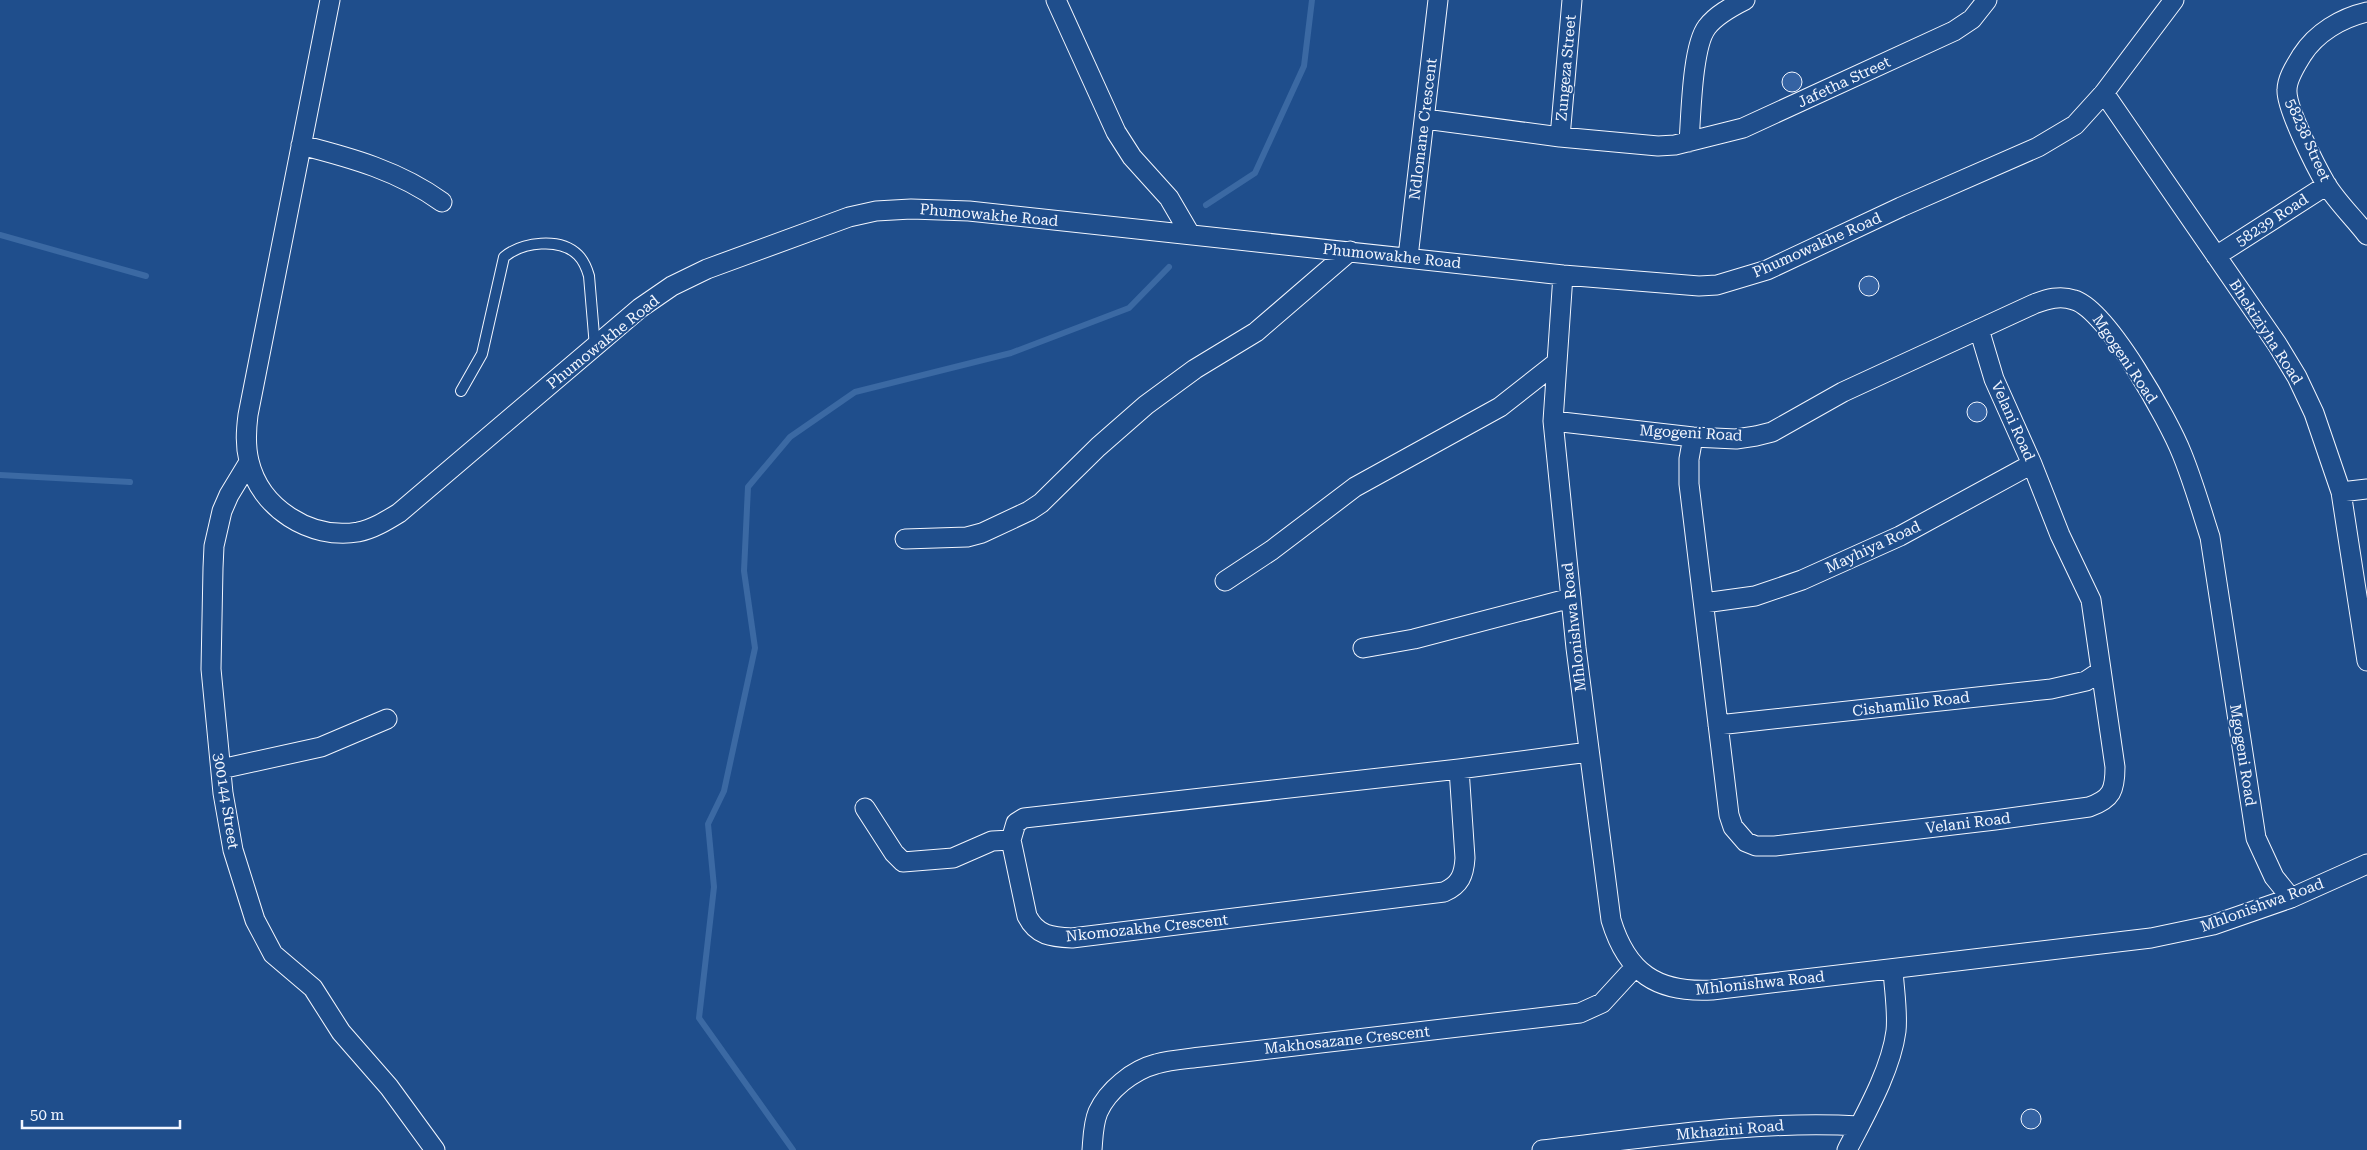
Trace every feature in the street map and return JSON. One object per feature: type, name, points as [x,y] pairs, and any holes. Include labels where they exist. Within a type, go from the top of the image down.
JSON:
[{"type":"street","name":"Phumowakhe Road","points":[[330,0],[248,415],[245,440],[249,462],[256,481],[268,499],[297,522],[314,529],[332,532],[358,532],[377,526],[399,513],[640,308],[672,286],[707,269],[822,226],[876,211],[911,209],[969,211],[1563,275],[1700,286],[1717,285],[1767,270],[1901,207],[2038,147],[2074,125],[2104,93],[2174,0]]},
{"type":"street","points":[[1056,0],[1116,132],[1132,157],[1169,198],[1190,234]]},
{"type":"street","name":"Ndlomane Crescent","points":[[1408,258],[1438,0]]},
{"type":"street","name":"Zungeza Street","points":[[1560,137],[1572,0]]},
{"type":"street","points":[[1689,142],[1697,55],[1701,39],[1705,29],[1713,20],[1745,0]]},
{"type":"street","name":"Jafetha Street","points":[[1425,120],[1560,137],[1658,146],[1689,142],[1750,124],[1954,32],[1972,18],[1988,0]]},
{"type":"street","name":"58238 Street","points":[[2367,12],[2322,31],[2310,42],[2287,84],[2287,100],[2327,185],[2367,235]]},
{"type":"street","name":"Bhekiziyha Road","points":[[2104,93],[2277,344],[2297,377],[2314,413],[2341,492],[2367,662]]},
{"type":"street","points":[[301,145],[383,169],[419,185],[442,202]]},
{"type":"street","name":"58239 Road","points":[[2216,256],[2327,185]]},
{"type":"street","points":[[906,539],[967,537],[982,533],[1029,511],[1041,503],[1098,447],[1146,405],[1195,369],[1256,332],[1350,252]]},
{"type":"street","name":"Mhlonishwa Road","points":[[1563,275],[1552,421],[1589,752],[1611,920],[1624,954],[1635,967],[1653,980],[1672,988],[1690,991],[2151,938],[2213,925],[2291,898],[2367,864]]},
{"type":"street","name":"Mgogeni Road","points":[[1552,421],[1693,437],[1736,438],[1772,432],[1843,392],[2048,299],[2065,298],[2080,302],[2105,324],[2167,422],[2182,453],[2210,537],[2256,838],[2274,877],[2291,898]]},
{"type":"street","name":"Velani Road","points":[[1693,437],[1689,460],[1689,484],[1729,815],[1739,836],[1756,846],[1812,843],[2089,807],[2101,802],[2113,790],[2115,767],[2090,600],[2060,535],[2032,464],[1994,379],[1979,329]]},
{"type":"street","points":[[1225,581],[1272,550],[1355,488],[1500,407],[1556,363]]},
{"type":"street","name":"300144 Street","points":[[249,462],[222,510],[214,546],[211,670],[220,769],[228,830],[233,850],[264,939],[273,954],[312,988],[342,1032],[389,1087],[432,1146]]},
{"type":"street","name":"Mayhiya Road","points":[[1704,603],[1755,596],[1802,580],[1900,536],[2032,464]]},
{"type":"street","points":[[2341,492],[2367,489]]},
{"type":"street","points":[[1363,648],[1414,639],[1571,598]]},
{"type":"street","name":"Cishamlilo Road","points":[[1718,725],[2051,689],[2086,681],[2101,670]]},
{"type":"street","points":[[220,769],[321,747],[387,719]]},
{"type":"street","points":[[865,808],[894,853],[903,862],[953,858],[992,840],[1011,840],[1016,824],[1024,818],[1034,815],[1459,769],[1589,752]]},
{"type":"street","name":"Nkomozakhe Crescent","points":[[1011,840],[1027,916],[1032,927],[1043,934],[1057,937],[1072,938],[1444,892],[1455,887],[1461,880],[1464,870],[1459,769]]},
{"type":"street","name":"Makhosazane Crescent","points":[[1092,1150],[1098,1112],[1124,1080],[1156,1064],[1201,1057],[1580,1013],[1602,1003],[1635,967]]},
{"type":"street","points":[[1847,1150],[1888,1063],[1894,1042],[1896,1028],[1893,969]]},
{"type":"street","name":"Mkhazini Road","points":[[1542,1150],[1745,1126],[1791,1124],[1859,1126]]},
{"type":"lane","points":[[462,391],[482,354],[504,257],[512,250],[524,246],[556,245],[567,248],[578,255],[586,266],[589,276],[595,347]]},
{"type":"building","points":[[1788,72],[1796,72],[1802,78],[1802,86],[1796,92],[1788,92],[1782,86],[1782,78]]},
{"type":"building","points":[[1865,276],[1873,276],[1879,282],[1879,290],[1873,296],[1865,296],[1859,290],[1859,282]]},
{"type":"building","points":[[1973,402],[1981,402],[1987,408],[1987,416],[1981,422],[1973,422],[1967,416],[1967,408]]},
{"type":"building","points":[[2027,1109],[2035,1109],[2041,1115],[2041,1123],[2035,1129],[2027,1129],[2021,1123],[2021,1115]]},
{"type":"waterway","points":[[1206,205],[1255,173],[1304,66],[1312,0]]},
{"type":"waterway","points":[[0,235],[146,276]]},
{"type":"waterway","points":[[793,1150],[699,1018],[714,887],[708,824],[724,791],[755,648],[744,571],[748,487],[790,437],[855,392],[1011,353],[1129,308],[1169,267]]},
{"type":"waterway","points":[[0,475],[130,482]]}]
